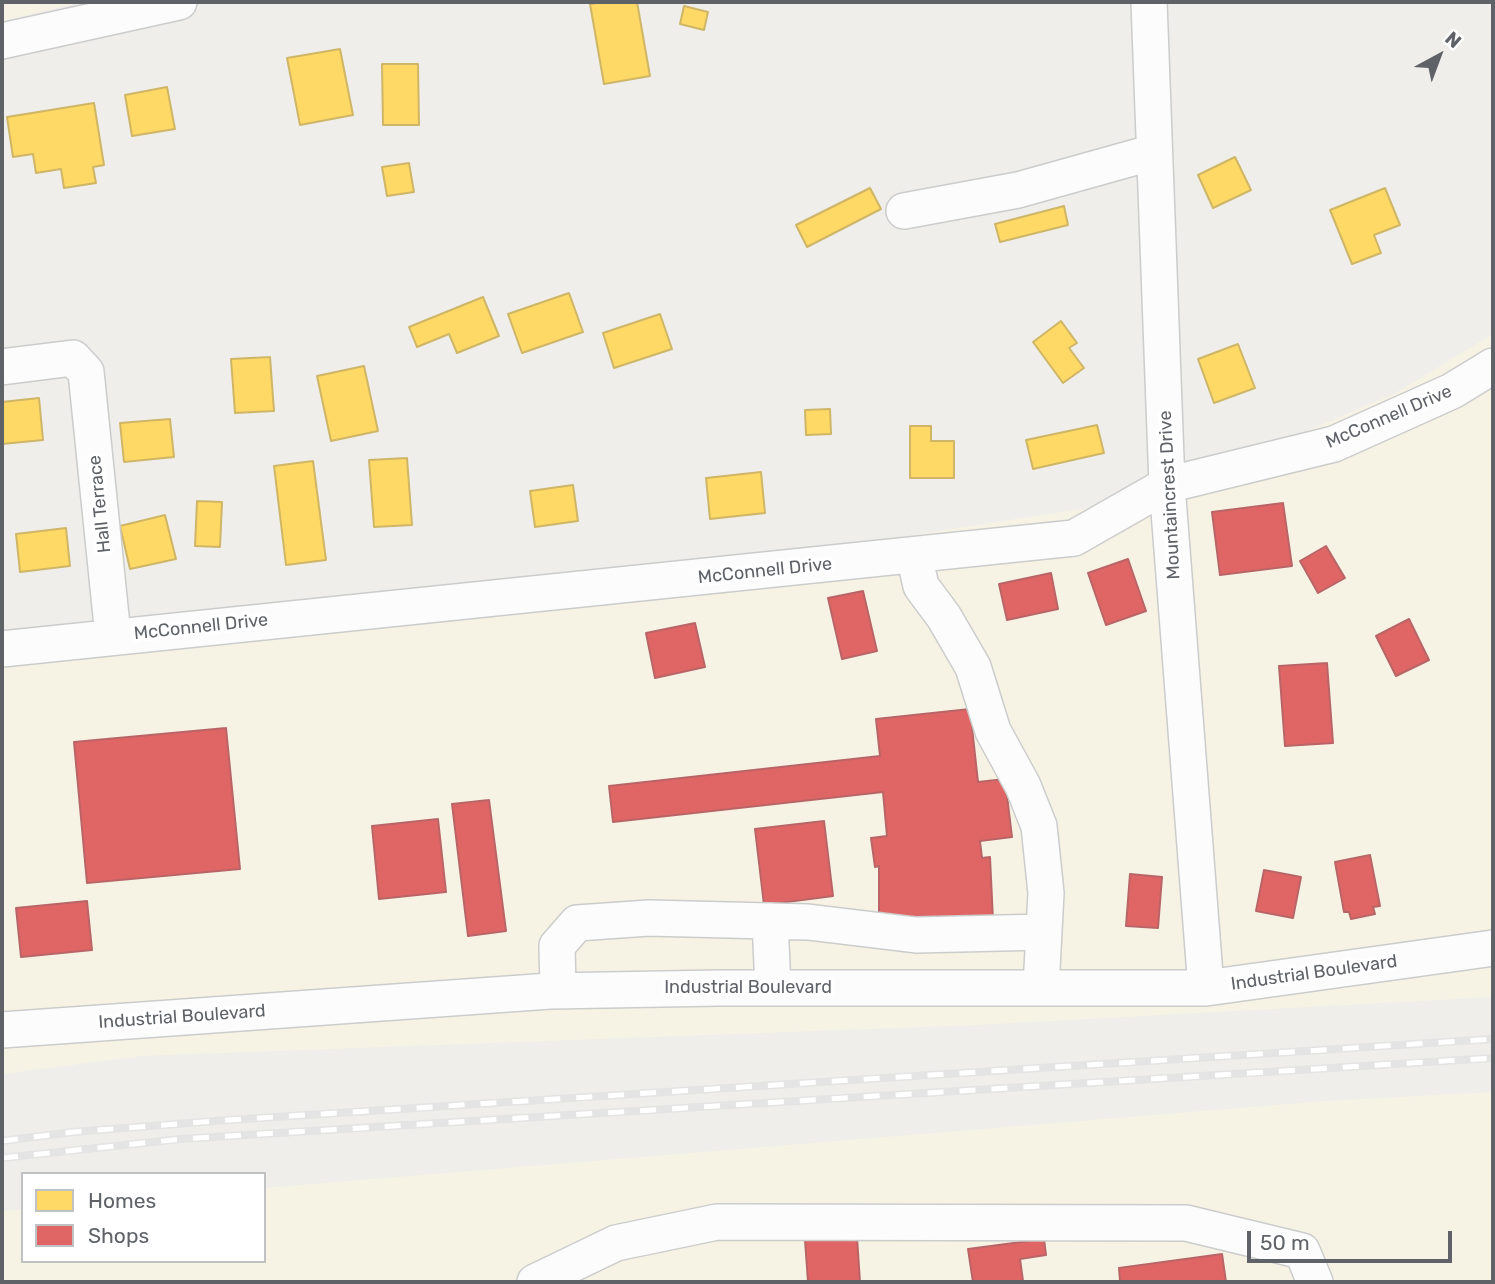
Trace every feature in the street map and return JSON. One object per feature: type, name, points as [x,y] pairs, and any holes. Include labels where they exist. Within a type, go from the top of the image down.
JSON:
[{"type":"street","points":[[2,41],[180,2]]},
{"type":"street","name":"Mountaincrest Drive","points":[[1149,2],[1167,485],[1206,988]]},
{"type":"street","points":[[904,211],[1018,190],[1154,152]]},
{"type":"street","name":"Hall Terrace","points":[[2,367],[73,358],[86,372],[114,636]]},
{"type":"street","name":"McConnell Drive","points":[[2,649],[1074,538],[1167,485],[1334,444],[1452,391],[1493,366]]},
{"type":"street","points":[[914,555],[921,586],[944,617],[973,667],[993,731],[1023,786],[1039,826],[1046,893],[1041,988]]},
{"type":"street","points":[[558,991],[557,946],[577,923],[649,918],[808,922],[916,935],[1044,932]]},
{"type":"street","points":[[770,921],[773,988]]},
{"type":"street","name":"Industrial Boulevard","points":[[2,1030],[558,991],[1206,988],[1493,948]]},
{"type":"street","points":[[535,1282],[616,1243],[717,1222],[1186,1223],[1302,1251],[1315,1282]]},
{"type":"shaded area","points":[[2,2],[83,2],[2,21]]},
{"type":"shaded area","points":[[1493,334],[1493,997],[976,1025],[141,1056],[2,1074],[2,659],[272,634],[1146,499],[1394,394]]},
{"type":"shaded area","points":[[1493,1092],[1493,1282],[2,1282],[2,1211],[21,1209],[21,1263],[266,1263],[266,1188],[1325,1101]]},
{"type":"building: Homes","points":[[637,2],[650,76],[604,84],[590,4]]},
{"type":"building: Homes","points":[[684,6],[708,12],[704,30],[680,24]]},
{"type":"building: Homes","points":[[340,49],[353,115],[300,125],[287,58]]},
{"type":"building: Homes","points":[[382,64],[418,64],[419,125],[383,125]]},
{"type":"building: Homes","points":[[167,87],[175,129],[132,136],[125,95]]},
{"type":"building: Homes","points":[[94,103],[104,165],[93,167],[96,183],[64,188],[61,169],[36,173],[33,154],[13,157],[7,117]]},
{"type":"building: Homes","points":[[1235,157],[1251,190],[1213,208],[1198,175]]},
{"type":"building: Homes","points":[[409,163],[414,192],[387,196],[382,167]]},
{"type":"building: Homes","points":[[870,188],[881,209],[807,247],[796,225]]},
{"type":"building: Homes","points":[[1385,188],[1400,225],[1374,235],[1381,253],[1352,264],[1330,210]]},
{"type":"building: Homes","points":[[1064,206],[1068,225],[1000,242],[995,224]]},
{"type":"building: Homes","points":[[569,293],[583,332],[522,353],[508,314]]},
{"type":"building: Homes","points":[[483,297],[499,336],[457,353],[449,334],[417,347],[409,327]]},
{"type":"building: Homes","points":[[660,314],[672,349],[614,368],[603,333]]},
{"type":"building: Homes","points":[[1061,321],[1077,343],[1069,348],[1084,368],[1063,383],[1033,342]]},
{"type":"building: Homes","points":[[1238,344],[1255,388],[1214,403],[1198,359]]},
{"type":"building: Homes","points":[[270,357],[274,411],[235,413],[231,359]]},
{"type":"building: Homes","points":[[364,366],[378,431],[331,441],[317,376]]},
{"type":"building: Homes","points":[[39,398],[43,440],[2,444],[2,402]]},
{"type":"building: Homes","points":[[830,409],[831,434],[806,435],[805,410]]},
{"type":"building: Homes","points":[[170,419],[174,457],[124,462],[120,423]]},
{"type":"building: Homes","points":[[1097,425],[1104,453],[1033,469],[1026,440]]},
{"type":"building: Homes","points":[[910,426],[931,426],[931,441],[954,441],[954,478],[910,478]]},
{"type":"building: Homes","points":[[407,458],[412,525],[374,527],[369,460]]},
{"type":"building: Homes","points":[[313,461],[326,560],[286,565],[274,466]]},
{"type":"building: Homes","points":[[761,472],[765,513],[710,519],[706,478]]},
{"type":"building: Homes","points":[[573,485],[578,521],[535,527],[530,491]]},
{"type":"building: Homes","points":[[197,501],[222,502],[220,547],[195,546]]},
{"type":"building: Homes","points":[[165,515],[176,559],[130,569],[120,526]]},
{"type":"building: Homes","points":[[66,528],[70,566],[20,572],[16,534]]},
{"type":"building: Shops","points":[[1283,503],[1292,566],[1220,575],[1212,512]]},
{"type":"building: Shops","points":[[1326,546],[1345,578],[1318,593],[1300,561]]},
{"type":"building: Shops","points":[[1128,559],[1146,611],[1106,625],[1088,573]]},
{"type":"building: Shops","points":[[1051,573],[1058,609],[1007,620],[999,584]]},
{"type":"building: Shops","points":[[863,591],[877,651],[842,659],[828,598]]},
{"type":"building: Shops","points":[[1409,619],[1429,660],[1396,676],[1376,636]]},
{"type":"building: Shops","points":[[695,623],[705,667],[655,678],[646,633]]},
{"type":"building: Shops","points":[[1327,663],[1333,743],[1285,746],[1279,666]]},
{"type":"building: Shops","points":[[970,709],[978,782],[1005,779],[1012,837],[980,841],[982,858],[990,857],[993,920],[879,923],[879,866],[875,867],[871,838],[887,836],[883,792],[613,822],[609,786],[880,756],[876,719]]},
{"type":"building: Shops","points":[[226,728],[240,869],[87,883],[74,742]]},
{"type":"building: Shops","points":[[489,800],[506,931],[468,936],[452,804]]},
{"type":"building: Shops","points":[[438,819],[446,892],[379,899],[372,826]]},
{"type":"building: Shops","points":[[824,821],[833,896],[764,905],[755,829]]},
{"type":"building: Shops","points":[[1370,855],[1380,906],[1373,907],[1375,914],[1351,919],[1349,912],[1344,912],[1335,862]]},
{"type":"building: Shops","points":[[1264,870],[1301,877],[1293,918],[1256,911]]},
{"type":"building: Shops","points":[[1130,874],[1162,877],[1158,928],[1126,926]]},
{"type":"building: Shops","points":[[87,901],[92,950],[21,957],[16,908]]},
{"type":"building: Shops","points":[[857,1237],[860,1282],[808,1282],[805,1240]]},
{"type":"building: Shops","points":[[1044,1239],[1046,1255],[1020,1259],[1023,1281],[973,1282],[968,1249]]},
{"type":"building: Shops","points":[[1222,1254],[1226,1282],[1113,1282],[1120,1281],[1119,1268]]},
{"type":"railway","points":[[2,1141],[73,1132],[228,1120],[1493,1039]]},
{"type":"railway","points":[[2,1158],[181,1139],[1493,1058]]}]
